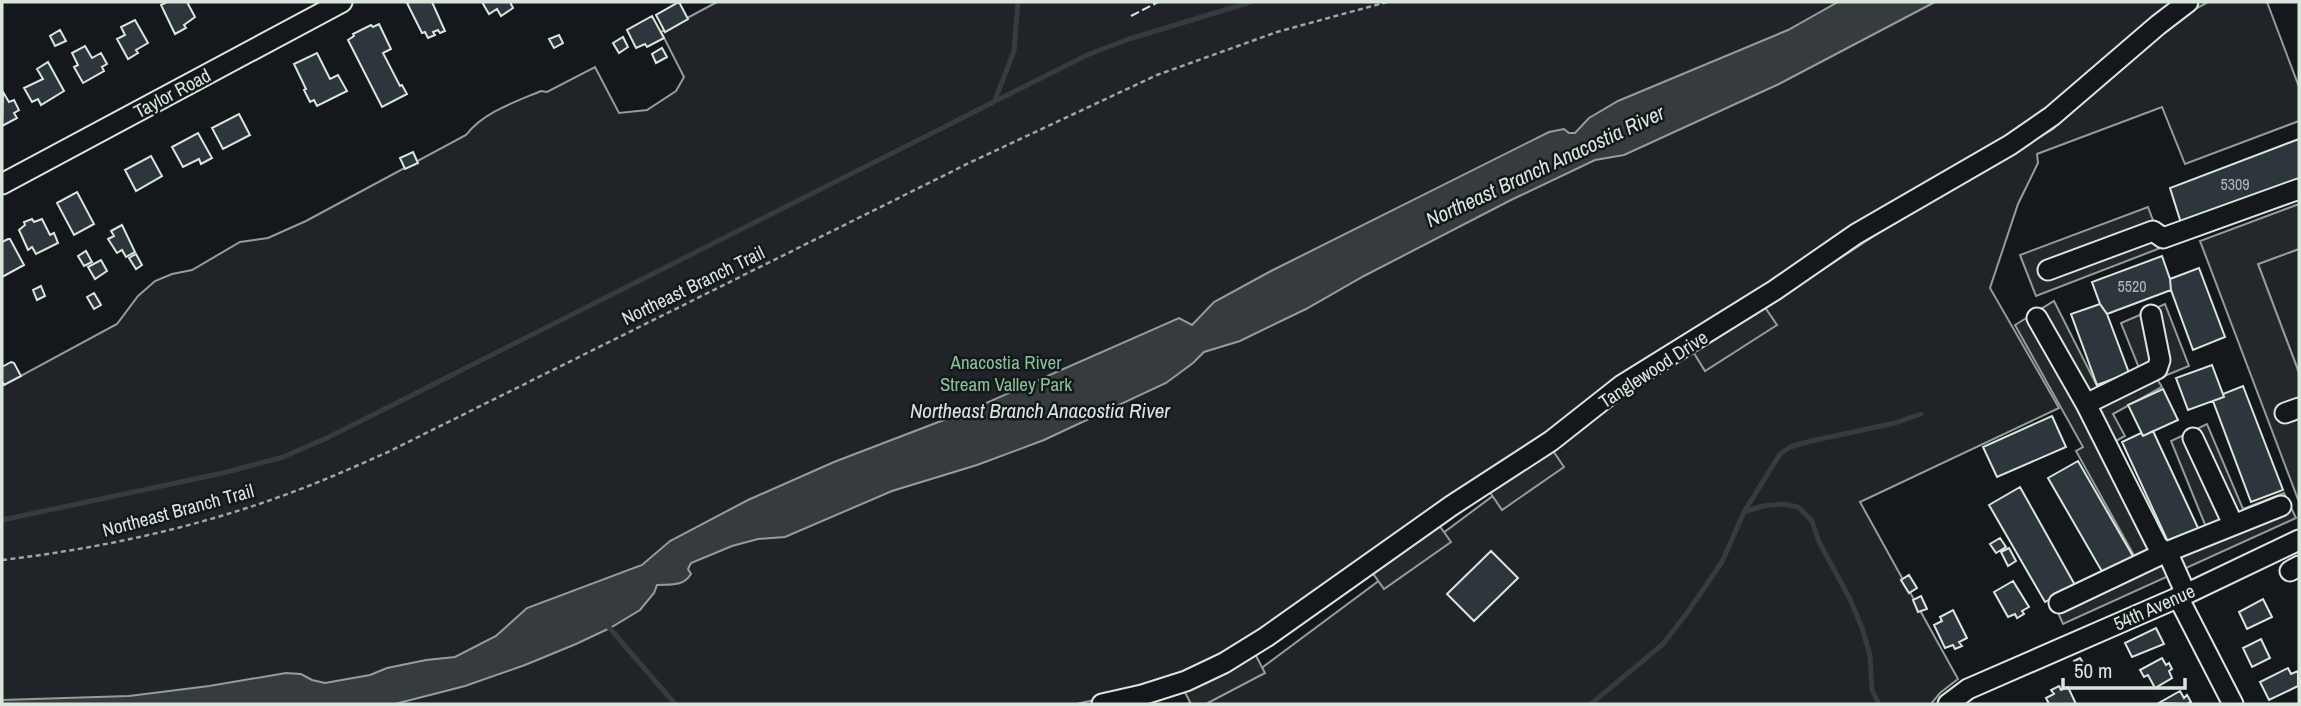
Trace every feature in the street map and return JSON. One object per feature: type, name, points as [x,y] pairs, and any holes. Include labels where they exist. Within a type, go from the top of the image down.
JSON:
[{"type":"street","name":"Taylor Road","points":[[2,184],[342,2]]},
{"type":"street","name":"Tanglewood Drive","points":[[1101,704],[1186,681],[1224,663],[1266,637],[1451,506],[1550,441],[1622,385],[1775,290],[1856,234],[2010,145],[2052,116],[2188,2]]},
{"type":"street","points":[[2048,270],[2152,231],[2163,237],[2299,189]]},
{"type":"street","points":[[2086,404],[2157,369],[2160,360],[2151,315]]},
{"type":"street","points":[[2037,318],[2086,404],[2157,545],[2169,558],[2182,595],[2233,704]]},
{"type":"street","points":[[2193,438],[2233,524]]},
{"type":"street","points":[[2059,603],[2164,553],[2281,506]]},
{"type":"street","name":"54th Avenue","points":[[1948,704],[1968,689],[2182,595],[2299,540]]},
{"type":"path","name":"Northeast Branch Trail","points":[[2,560],[56,553],[162,532],[279,497],[335,475],[400,446],[981,158],[1145,80],[1277,32],[1387,2]]},
{"type":"green space","name":"Anacostia River Stream Valley Park","points":[[717,2],[2179,2],[2079,85],[2017,131],[1557,427],[1255,644],[1159,686],[1076,704],[2,704],[2,386],[117,324],[138,296],[155,281],[192,270],[240,242],[268,238],[306,221],[466,135],[500,108],[541,91],[547,92],[595,67],[619,113],[647,110],[676,91],[684,77],[661,32]]},
{"type":"green space","points":[[2208,2],[2267,2],[2299,87],[2299,121],[2185,164],[2162,107],[2037,154],[2038,163],[2018,204],[1990,288],[2059,408],[1860,502],[1958,679],[1931,704],[1187,704],[1223,692],[1259,670],[1560,446],[1617,399],[1715,340],[1874,236],[2053,129],[2149,41],[2177,19]]},
{"type":"green space","points":[[2299,249],[2299,373],[2258,264]]},
{"type":"shaded area","points":[[2299,204],[2299,249],[2258,264],[2299,373],[2299,502],[2200,241]]},
{"type":"shaded area","points":[[2148,207],[2163,247],[2036,296],[2020,255]]},
{"type":"shaded area","points":[[1760,300],[1777,325],[1705,371],[1689,345]]},
{"type":"shaded area","points":[[2054,301],[2098,388],[2139,368],[2121,323],[2165,304],[2189,366],[2157,379],[2162,387],[2113,414],[2125,436],[2114,442],[2164,547],[2206,527],[2171,441],[2207,424],[2243,509],[2284,493],[2296,518],[2063,624],[2053,601],[2136,559],[2076,451],[2083,447],[2015,325]]},
{"type":"shaded area","points":[[1547,442],[1564,467],[1502,510],[1485,485]]},
{"type":"shaded area","points":[[1434,518],[1451,542],[1384,589],[1367,565]]},
{"type":"shaded area","points":[[1251,646],[1265,673],[1206,704],[1191,704],[1180,683]]},
{"type":"water","name":"Northeast Branch Anacostia River","points":[[1838,2],[1935,2],[1779,84],[1624,155],[1595,160],[1511,200],[1306,309],[1240,341],[1204,352],[1166,383],[1044,440],[977,465],[892,491],[785,537],[758,539],[732,546],[691,563],[688,569],[691,574],[688,578],[676,584],[657,585],[640,610],[610,628],[525,665],[465,686],[395,704],[2,704],[2,700],[129,696],[286,673],[301,674],[325,683],[370,675],[387,668],[426,660],[455,657],[496,636],[527,608],[642,565],[670,541],[748,500],[834,462],[975,408],[1179,318],[1192,325],[1214,302],[1271,271],[1549,132],[1564,129],[1575,133],[1589,118],[1618,101],[1788,30]]},
{"type":"building","points":[[167,2],[187,2],[195,17],[184,25],[186,28],[175,34],[161,5]]},
{"type":"building","points":[[432,2],[445,31],[433,32],[435,35],[428,38],[425,32],[422,33],[407,3]]},
{"type":"building","points":[[482,2],[510,2],[513,8],[501,16],[497,9],[489,14]]},
{"type":"building","points":[[679,2],[688,19],[665,32],[656,15]]},
{"type":"building","points":[[652,16],[664,38],[647,47],[645,44],[636,48],[627,30]]},
{"type":"building","points":[[135,20],[148,43],[128,59],[117,39],[125,35],[121,27]]},
{"type":"building","points":[[379,24],[391,49],[383,53],[407,94],[382,107],[348,40],[353,34]]},
{"type":"building","points":[[60,30],[66,41],[55,46],[50,36]]},
{"type":"building","points":[[559,35],[563,43],[554,48],[549,39]]},
{"type":"building","points":[[623,37],[628,47],[619,53],[613,43]]},
{"type":"building","points":[[85,46],[92,58],[101,53],[107,64],[102,67],[104,71],[83,83],[74,67],[78,65],[72,53]]},
{"type":"building","points":[[662,48],[667,57],[656,63],[652,54]]},
{"type":"building","points":[[317,53],[330,79],[338,75],[347,91],[317,106],[314,100],[310,102],[294,64]]},
{"type":"building","points":[[48,62],[64,91],[41,105],[38,99],[32,102],[24,88],[43,79],[37,69]]},
{"type":"building","points":[[3,92],[9,102],[14,100],[19,110],[14,113],[17,118],[2,126]]},
{"type":"building","points":[[239,114],[250,135],[223,149],[212,128]]},
{"type":"building","points":[[198,133],[212,158],[201,164],[199,159],[183,167],[172,147]]},
{"type":"building","points":[[2299,139],[2299,179],[2181,223],[2170,188]]},
{"type":"building","points":[[413,152],[418,163],[405,169],[400,158]]},
{"type":"building","points":[[151,156],[162,176],[136,191],[125,170]]},
{"type":"building","points":[[77,192],[94,224],[74,235],[57,203]]},
{"type":"building","points":[[32,219],[34,222],[42,219],[50,235],[54,233],[58,243],[36,254],[32,247],[28,250],[19,230],[25,225],[24,222]]},
{"type":"building","points":[[122,225],[135,252],[126,257],[122,250],[117,253],[108,239],[114,236],[111,231]]},
{"type":"building","points":[[8,239],[24,265],[2,277],[2,242]]},
{"type":"building","points":[[86,251],[92,262],[84,266],[78,256]]},
{"type":"building","points":[[136,254],[142,265],[136,269],[129,258]]},
{"type":"building","points":[[2162,256],[2171,290],[2107,314],[2092,282]]},
{"type":"building","points":[[101,260],[107,271],[95,279],[88,267]]},
{"type":"building","points":[[2199,268],[2225,337],[2193,350],[2171,290],[2170,279]]},
{"type":"building","points":[[41,286],[45,296],[37,300],[33,290]]},
{"type":"building","points":[[94,293],[101,305],[94,309],[87,297]]},
{"type":"building","points":[[2100,304],[2107,314],[2129,373],[2097,385],[2071,314]]},
{"type":"building","points":[[11,362],[21,376],[4,385],[2,367]]},
{"type":"building","points":[[2212,365],[2224,397],[2188,410],[2176,378]]},
{"type":"building","points":[[2243,386],[2283,490],[2251,502],[2213,401]]},
{"type":"building","points":[[2163,389],[2178,420],[2143,436],[2128,405]]},
{"type":"building","points":[[2052,416],[2066,447],[1997,477],[1983,447]]},
{"type":"building","points":[[2153,431],[2199,530],[2169,544],[2122,442],[2141,433],[2143,436]]},
{"type":"building","points":[[2078,461],[2134,558],[2104,575],[2048,478]]},
{"type":"building","points":[[2020,487],[2075,585],[2045,602],[1989,505]]},
{"type":"building","points":[[2000,538],[2006,547],[1996,553],[1990,544]]},
{"type":"building","points":[[2009,548],[2016,561],[2008,566],[2001,552]]},
{"type":"building","points":[[1491,551],[1518,578],[1474,621],[1447,594]]},
{"type":"building","points":[[1909,575],[1917,588],[1909,593],[1901,580]]},
{"type":"building","points":[[2013,581],[2029,607],[2017,618],[2015,614],[2008,617],[1994,592]]},
{"type":"building","points":[[1921,596],[1927,609],[1918,612],[1913,600]]},
{"type":"building","points":[[2263,599],[2272,617],[2247,629],[2239,612]]},
{"type":"building","points":[[1953,610],[1967,638],[1959,642],[1962,646],[1955,649],[1953,645],[1945,648],[1934,625],[1942,621],[1940,617]]},
{"type":"building","points":[[2156,628],[2164,644],[2132,657],[2125,643]]},
{"type":"building","points":[[2261,639],[2270,658],[2252,667],[2243,648]]},
{"type":"building","points":[[2080,658],[2088,670],[2081,674],[2074,661]]},
{"type":"building","points":[[2162,658],[2172,669],[2169,671],[2172,678],[2155,688],[2148,675],[2144,677],[2140,670]]},
{"type":"building","points":[[2288,668],[2291,674],[2298,671],[2298,686],[2269,700],[2260,682]]},
{"type":"building","points":[[2059,686],[2061,690],[2068,687],[2076,704],[2049,704],[2046,698],[2054,694],[2051,690]]},
{"type":"building","points":[[2180,691],[2184,698],[2187,695],[2191,702],[2159,703]]},
{"type":"waterway","points":[[995,100],[1014,51],[1018,2]]},
{"type":"waterway","points":[[2,520],[223,473],[283,457],[329,437],[1087,55],[1129,39],[1251,2]]},
{"type":"waterway","points":[[1591,704],[1663,644],[1687,613],[1722,562],[1744,512],[1780,454],[1790,447],[1811,441],[1895,423],[1921,414]]},
{"type":"waterway","points":[[1744,512],[1783,504],[1798,507],[1812,521],[1819,542],[1850,599],[1862,628],[1870,655],[1872,690],[1879,704]]},
{"type":"waterway","points":[[606,624],[675,704]]},
{"type":"fence","points":[[1131,16],[1158,2]]}]
